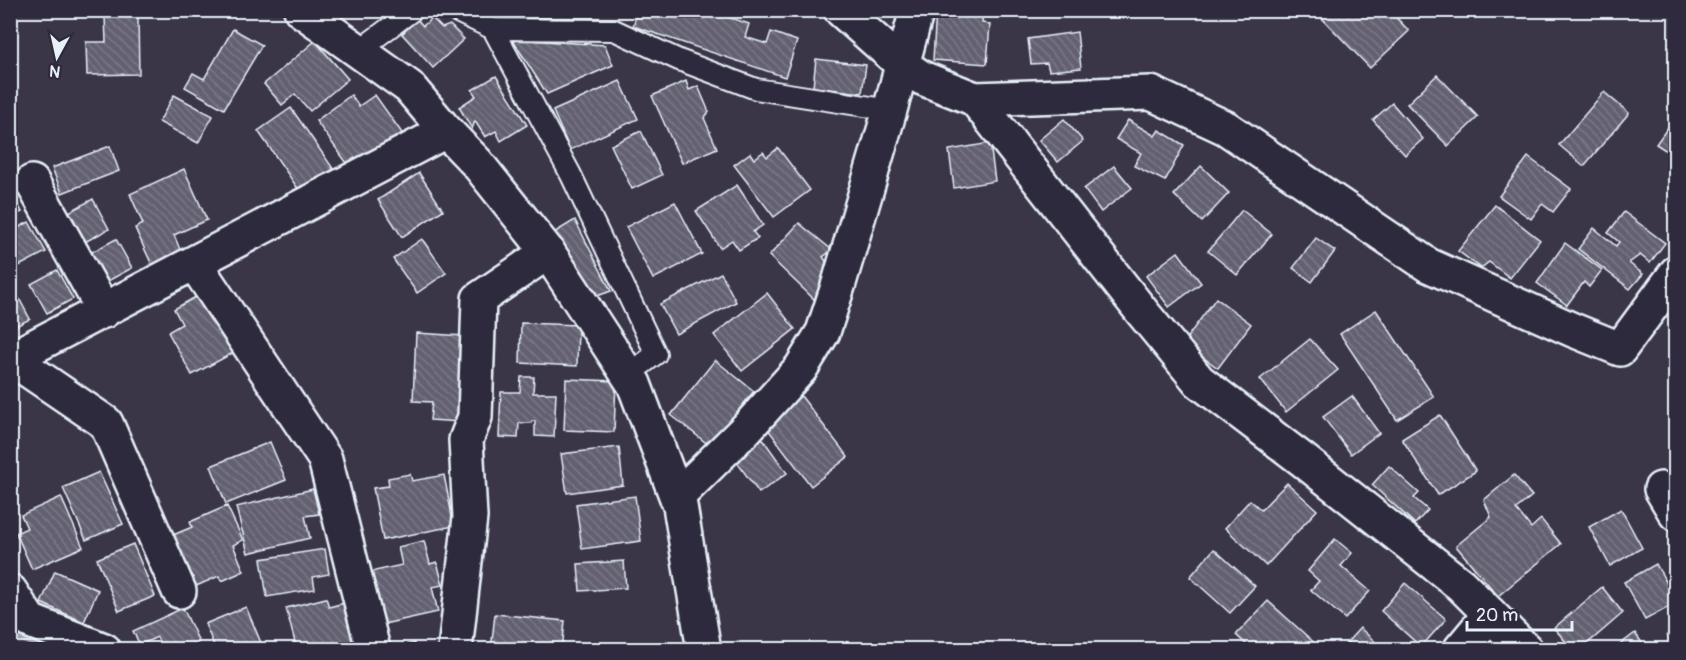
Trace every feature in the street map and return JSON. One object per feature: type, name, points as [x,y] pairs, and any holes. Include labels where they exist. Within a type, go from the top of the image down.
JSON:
[{"type":"street","points":[[301,10],[409,87],[477,163],[548,252],[634,384],[680,506],[704,650]]},
{"type":"street","points":[[842,10],[903,65],[922,78],[975,99],[1151,93],[1226,128],[1428,265],[1572,330],[1620,349],[1676,273]]},
{"type":"street","points":[[677,497],[746,429],[801,368],[823,332],[890,110],[917,10]]},
{"type":"street","points":[[975,99],[1199,381],[1303,459],[1452,577],[1526,650]]},
{"type":"street","points":[[179,591],[106,423],[11,358],[446,131]]},
{"type":"street","points":[[32,182],[104,311]]},
{"type":"street","points":[[455,650],[470,517],[466,440],[475,417],[479,299],[548,252]]},
{"type":"street","points":[[195,264],[325,459],[373,649]]},
{"type":"street","points":[[10,591],[30,621],[104,650]]},
{"type":"street","points":[[1460,650],[1490,614]]},
{"type":"lane","points":[[358,51],[413,10]]},
{"type":"lane","points":[[453,10],[493,29],[614,30],[679,60],[756,89],[890,110]]},
{"type":"lane","points":[[493,29],[571,175],[656,354],[628,375]]},
{"type":"building","points":[[515,10],[534,10],[518,17]]},
{"type":"building","points":[[638,10],[669,10],[688,17],[690,10],[708,10],[749,24],[745,37],[767,44],[771,32],[797,41],[785,77],[633,26]]},
{"type":"building","points":[[936,10],[983,10],[982,23],[990,24],[987,64],[933,60]]},
{"type":"building","points":[[1314,10],[1389,10],[1409,31],[1370,68]]},
{"type":"building","points":[[105,16],[138,16],[139,74],[87,75],[86,42],[106,42]]},
{"type":"building","points":[[432,18],[442,28],[450,25],[464,39],[433,68],[402,34],[417,19],[423,26]]},
{"type":"building","points":[[233,29],[262,45],[224,109],[185,87],[193,73],[204,79]]},
{"type":"building","points":[[1077,32],[1081,68],[1049,71],[1047,63],[1031,64],[1028,39]]},
{"type":"building","points":[[512,39],[605,45],[613,65],[547,94]]},
{"type":"building","points":[[315,41],[348,79],[310,111],[295,94],[282,105],[264,84]]},
{"type":"building","points":[[816,59],[866,65],[862,93],[813,87]]},
{"type":"building","points":[[1437,75],[1478,117],[1448,146],[1407,104]]},
{"type":"building","points":[[496,76],[527,125],[501,141],[496,131],[485,137],[475,121],[472,129],[459,107],[476,96],[472,90]]},
{"type":"building","points":[[620,81],[638,119],[570,150],[553,111]]},
{"type":"building","points":[[686,81],[689,90],[698,86],[709,112],[704,118],[717,148],[682,163],[652,96]]},
{"type":"building","points":[[1604,92],[1629,113],[1584,166],[1559,145]]},
{"type":"building","points":[[174,95],[213,116],[198,143],[159,122]]},
{"type":"building","points":[[351,95],[359,106],[375,95],[402,133],[352,170],[316,121]]},
{"type":"building","points":[[1392,103],[1423,139],[1405,155],[1373,120]]},
{"type":"building","points":[[291,108],[334,170],[301,193],[258,131]]},
{"type":"building","points":[[1676,116],[1676,157],[1656,144]]},
{"type":"building","points":[[1064,119],[1083,141],[1058,162],[1039,140]]},
{"type":"building","points":[[1128,120],[1155,136],[1159,130],[1184,145],[1165,181],[1134,166],[1141,153],[1116,139]]},
{"type":"building","points":[[641,131],[662,175],[632,189],[611,145]]},
{"type":"building","points":[[990,143],[995,181],[954,188],[949,150]]},
{"type":"building","points":[[110,146],[119,171],[62,193],[52,168]]},
{"type":"building","points":[[778,148],[810,190],[774,217],[734,165],[750,153],[754,159],[763,152],[767,157]]},
{"type":"building","points":[[1528,157],[1571,189],[1553,212],[1542,204],[1531,219],[1499,196]]},
{"type":"building","points":[[1114,166],[1132,188],[1101,212],[1084,189]]},
{"type":"building","points":[[1201,166],[1229,193],[1202,222],[1174,195]]},
{"type":"building","points":[[184,169],[207,220],[174,235],[181,252],[152,265],[135,228],[143,224],[130,194]]},
{"type":"building","points":[[419,173],[443,210],[402,237],[378,200]]},
{"type":"building","points":[[737,185],[763,225],[753,232],[758,238],[739,250],[732,240],[720,248],[696,211]]},
{"type":"building","points":[[10,190],[22,212],[10,218]]},
{"type":"building","points":[[93,199],[109,229],[83,243],[67,213]]},
{"type":"building","points":[[675,202],[702,254],[653,279],[626,227]]},
{"type":"building","points":[[1495,205],[1540,240],[1510,278],[1489,262],[1481,268],[1458,251]]},
{"type":"building","points":[[1242,210],[1272,234],[1237,275],[1208,251]]},
{"type":"building","points":[[1624,212],[1665,243],[1650,263],[1640,255],[1629,263],[1643,274],[1630,289],[1578,249],[1594,228],[1616,246],[1619,242],[1608,233]]},
{"type":"building","points":[[575,220],[611,291],[597,296],[552,234]]},
{"type":"building","points":[[29,222],[46,252],[19,266],[10,249],[10,232]]},
{"type":"building","points":[[799,223],[832,250],[823,257],[826,261],[817,302],[769,256]]},
{"type":"building","points":[[1316,238],[1335,251],[1312,282],[1293,268]]},
{"type":"building","points":[[116,239],[132,268],[106,282],[90,253]]},
{"type":"building","points":[[422,239],[446,273],[417,293],[393,259]]},
{"type":"building","points":[[1565,243],[1602,270],[1589,287],[1584,282],[1567,305],[1537,283]]},
{"type":"building","points":[[1178,252],[1201,283],[1169,307],[1146,276]]},
{"type":"building","points":[[57,270],[73,299],[47,313],[31,284]]},
{"type":"building","points":[[721,273],[736,302],[676,334],[660,304]]},
{"type":"building","points":[[14,289],[30,319],[10,329],[10,291]]},
{"type":"building","points":[[767,293],[795,329],[742,371],[714,335]]},
{"type":"building","points":[[201,294],[233,353],[192,375],[168,332],[182,324],[174,309]]},
{"type":"building","points":[[1216,298],[1251,324],[1218,368],[1183,343]]},
{"type":"building","points":[[1376,310],[1434,397],[1397,420],[1340,334]]},
{"type":"building","points":[[521,323],[578,325],[577,366],[520,363]]},
{"type":"building","points":[[416,333],[464,336],[461,422],[430,420],[432,402],[413,401]]},
{"type":"building","points":[[1310,339],[1338,370],[1286,412],[1260,379]]},
{"type":"building","points":[[715,360],[754,391],[710,446],[671,415]]},
{"type":"building","points":[[521,377],[534,377],[533,393],[556,393],[554,437],[535,436],[535,421],[532,421],[531,423],[519,423],[518,438],[499,437],[501,392],[520,392]]},
{"type":"building","points":[[566,379],[616,381],[614,432],[564,430]]},
{"type":"building","points":[[801,396],[848,457],[811,486],[764,424]]},
{"type":"building","points":[[1352,396],[1379,433],[1351,454],[1323,417]]},
{"type":"building","points":[[1440,415],[1476,471],[1438,495],[1402,439]]},
{"type":"building","points":[[762,438],[787,473],[759,493],[734,458]]},
{"type":"building","points":[[270,442],[286,480],[226,504],[211,466]]},
{"type":"building","points":[[619,447],[623,485],[567,493],[561,454]]},
{"type":"building","points":[[1389,466],[1419,493],[1414,498],[1428,510],[1415,524],[1372,485]]},
{"type":"building","points":[[99,472],[123,524],[86,540],[63,488]]},
{"type":"building","points":[[410,474],[412,481],[444,475],[454,526],[383,540],[373,488],[389,486],[388,478]]},
{"type":"building","points":[[1514,475],[1532,496],[1516,509],[1531,528],[1541,519],[1561,544],[1498,596],[1456,546],[1491,517],[1484,500]]},
{"type":"building","points":[[1287,483],[1317,510],[1266,566],[1225,528],[1250,500],[1261,510]]},
{"type":"building","points":[[313,489],[319,514],[305,516],[310,538],[248,553],[236,507]]},
{"type":"building","points":[[635,496],[641,541],[582,549],[576,504]]},
{"type":"building","points":[[61,497],[83,547],[32,569],[16,533],[27,528],[21,515]]},
{"type":"building","points":[[227,506],[243,540],[233,545],[244,571],[222,581],[219,576],[194,587],[171,536],[192,527],[190,522]]},
{"type":"building","points":[[1621,509],[1642,548],[1610,566],[1589,527]]},
{"type":"building","points":[[1335,539],[1352,553],[1341,566],[1370,591],[1345,619],[1311,590],[1319,581],[1308,571]]},
{"type":"building","points":[[424,541],[430,564],[437,562],[443,585],[432,587],[438,612],[379,625],[366,573],[402,565],[398,547]]},
{"type":"building","points":[[133,544],[155,596],[119,611],[97,559]]},
{"type":"building","points":[[325,549],[329,574],[313,577],[315,589],[267,597],[261,559]]},
{"type":"building","points":[[1214,549],[1255,586],[1230,613],[1190,577]]},
{"type":"building","points":[[624,561],[626,588],[580,591],[578,564]]},
{"type":"building","points":[[1656,564],[1676,603],[1645,620],[1624,582]]},
{"type":"building","points":[[55,571],[98,590],[84,622],[41,603]]},
{"type":"building","points":[[1405,583],[1446,619],[1421,647],[1381,611]]},
{"type":"building","points":[[1602,587],[1623,613],[1580,650],[1573,650],[1554,628]]},
{"type":"building","points":[[326,598],[329,607],[344,603],[356,650],[297,650],[286,608]]},
{"type":"building","points":[[1268,601],[1319,647],[1316,650],[1252,650],[1236,635]]},
{"type":"building","points":[[246,607],[264,650],[216,650],[205,624]]},
{"type":"building","points":[[183,608],[199,642],[184,650],[163,650],[157,637],[140,645],[133,631]]},
{"type":"building","points":[[495,614],[565,621],[562,650],[491,650]]},
{"type":"building","points":[[1360,628],[1384,650],[1340,650]]},
{"type":"building","points":[[1676,629],[1676,649],[1667,635]]},
{"type":"building","points":[[1635,633],[1647,650],[1613,650]]},
{"type":"building","points":[[414,643],[415,650],[387,650],[387,649]]},
{"type":"waterway","points":[[10,629],[13,633],[56,650]]}]
